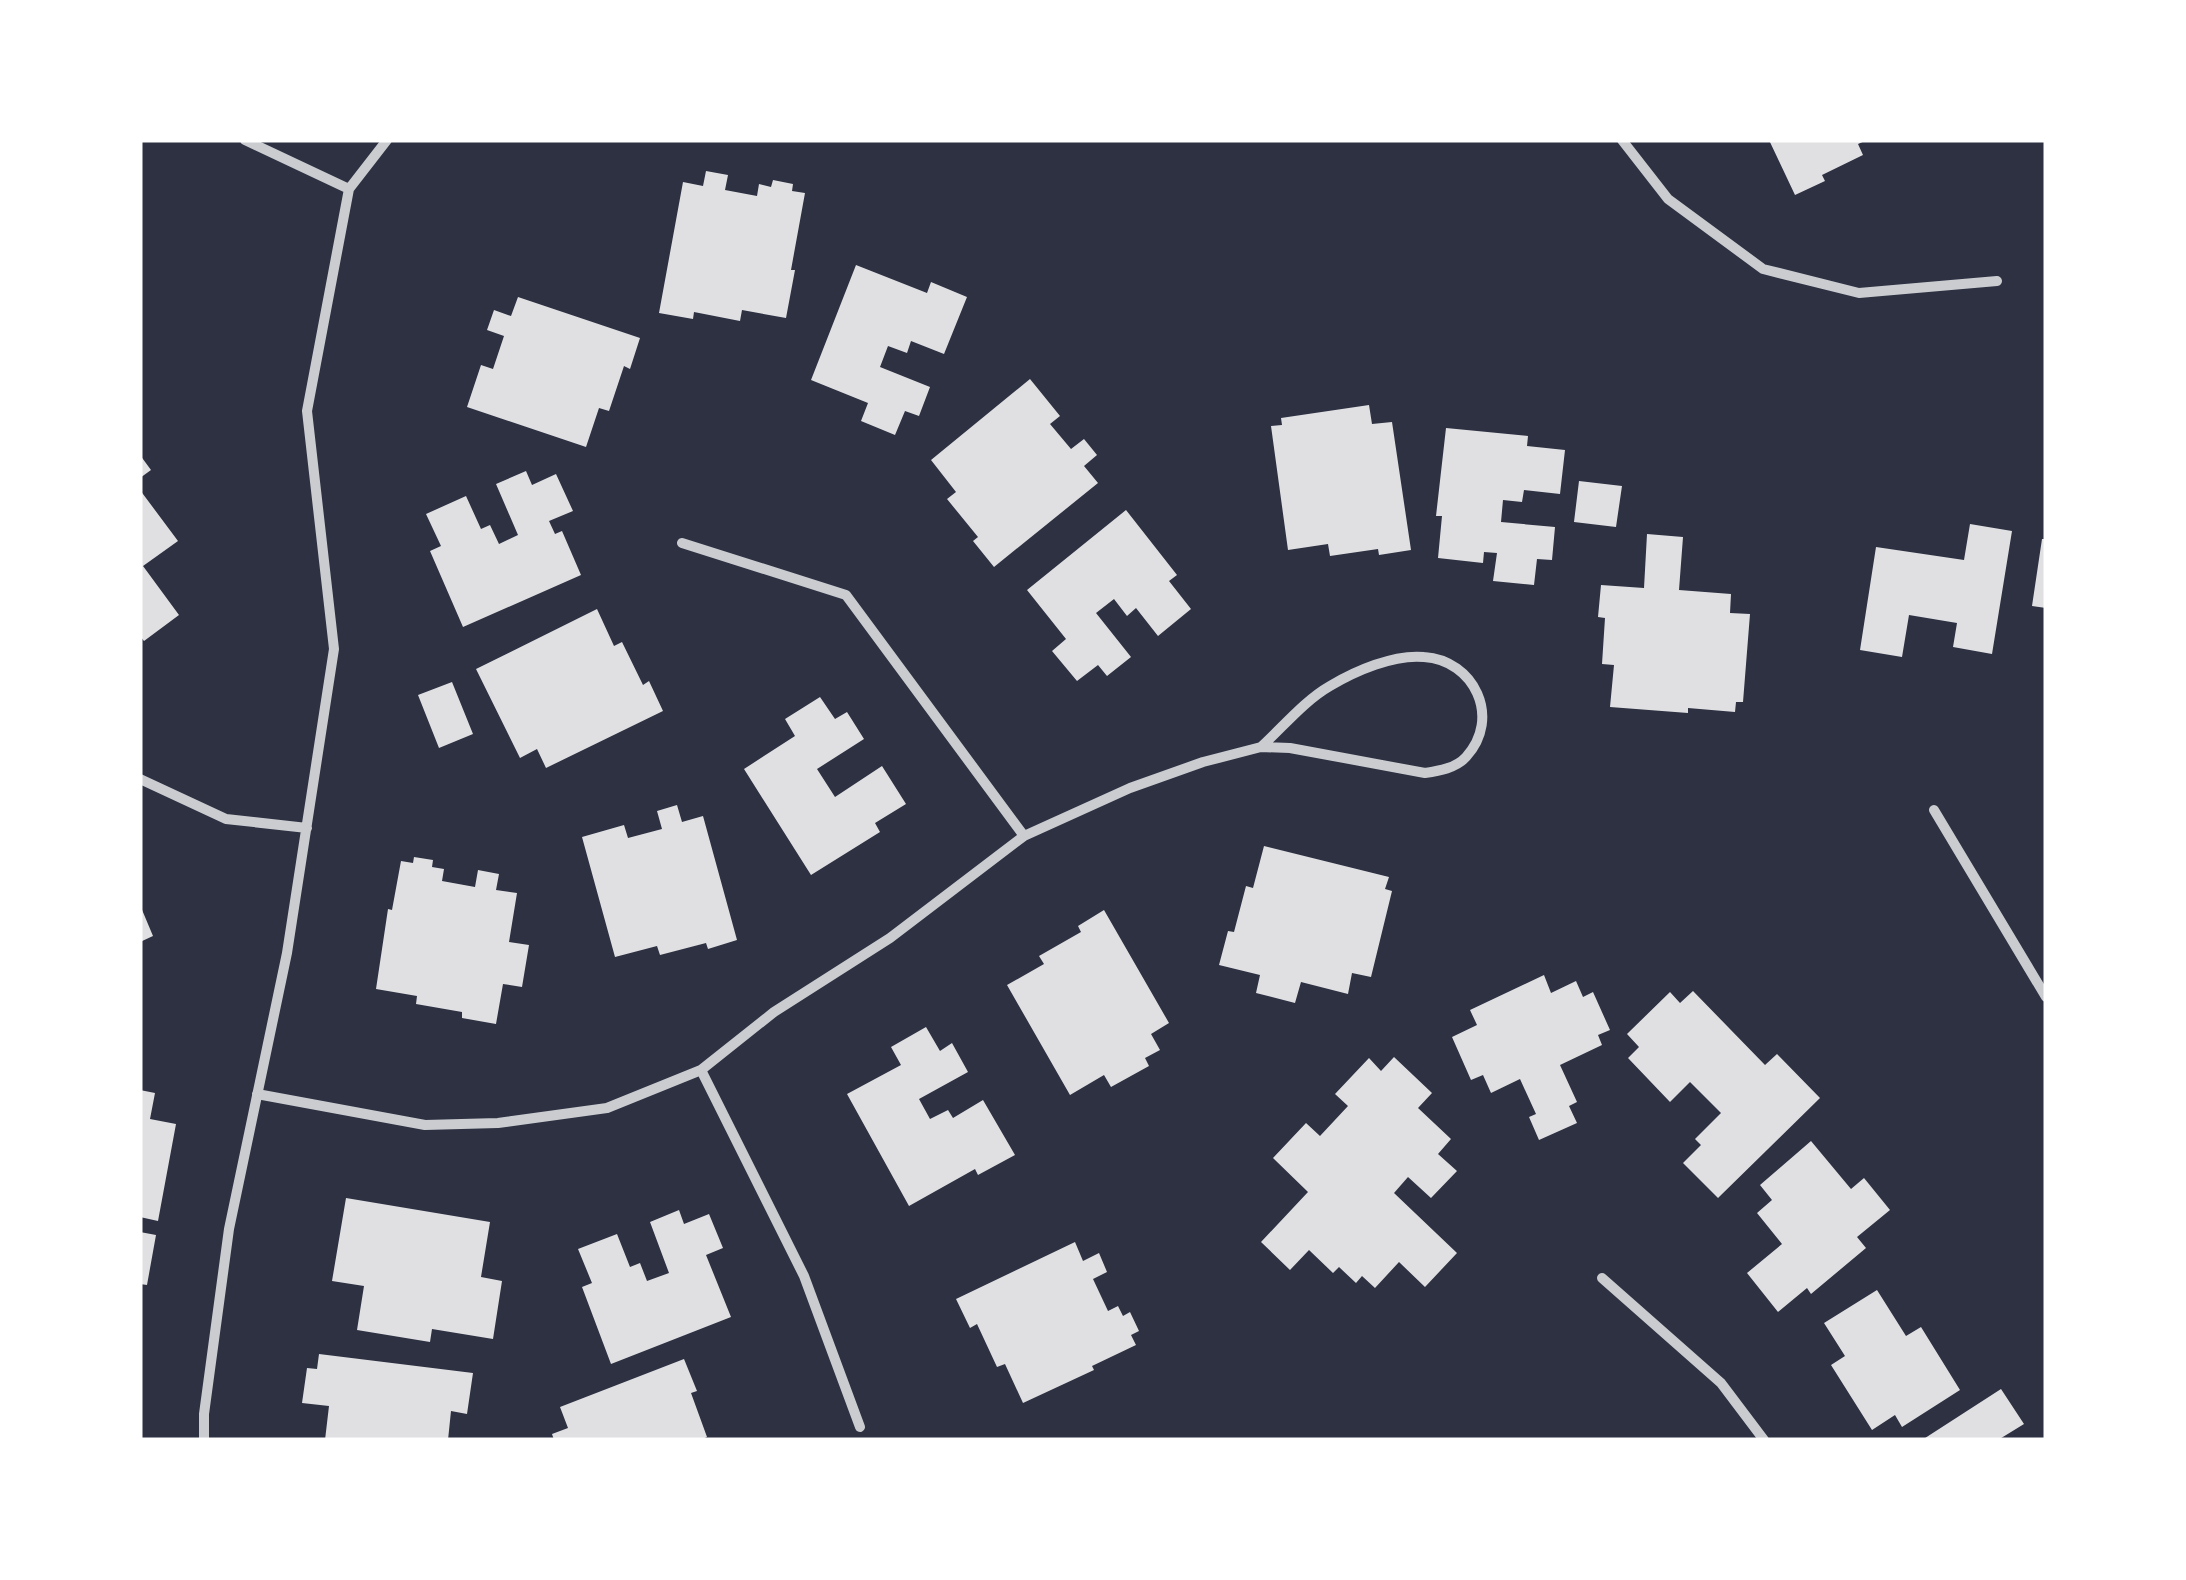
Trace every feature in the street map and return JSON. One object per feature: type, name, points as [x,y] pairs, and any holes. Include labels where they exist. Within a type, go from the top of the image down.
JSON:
[{"type":"street","points":[[245,140],[350,189]]},
{"type":"street","points":[[204,1440],[204,1414],[230,1228],[286,953],[334,649],[307,411],[350,189],[387,140]]},
{"type":"street","points":[[1622,140],[1668,199],[1763,269],[1859,293],[1997,281]]},
{"type":"street","points":[[682,543],[846,595],[1024,836]]},
{"type":"street","points":[[257,1094],[425,1125],[498,1124],[607,1108],[701,1070],[774,1012],[890,938],[1024,836],[1130,788],[1202,762],[1261,747],[1290,748],[1424,774],[1444,770],[1466,758],[1478,736],[1484,712],[1479,690],[1462,672],[1444,661],[1423,656],[1356,672],[1326,688],[1261,747]]},
{"type":"street","points":[[140,779],[226,820],[307,828]]},
{"type":"street","points":[[1934,810],[2046,997]]},
{"type":"street","points":[[701,1070],[804,1276],[860,1427]]},
{"type":"street","points":[[1602,1278],[1721,1382],[1764,1440]]},
{"type":"building","points":[[1769,140],[1867,140],[1858,144],[1863,155],[1822,175],[1825,181],[1795,195]]},
{"type":"building","points":[[706,171],[728,175],[725,190],[757,196],[759,184],[771,187],[773,180],[793,184],[792,191],[805,193],[786,318],[742,310],[740,321],[694,312],[693,319],[659,313],[683,182],[703,186]]},
{"type":"building","points":[[856,265],[927,293],[931,282],[967,297],[944,354],[911,341],[907,353],[888,346],[880,367],[930,387],[919,416],[905,411],[895,435],[861,421],[868,403],[811,380]]},
{"type":"building","points":[[518,297],[640,338],[630,369],[624,366],[609,411],[599,408],[586,447],[467,407],[481,365],[493,369],[504,336],[487,330],[494,310],[511,316]]},
{"type":"building","points":[[1030,379],[1060,416],[1050,424],[1071,449],[1084,439],[1097,455],[1084,466],[1098,483],[994,567],[973,541],[978,537],[947,499],[956,492],[931,460]]},
{"type":"building","points":[[1369,405],[1372,424],[1392,422],[1411,550],[1379,555],[1378,549],[1330,556],[1328,544],[1288,550],[1271,426],[1282,425],[1281,418]]},
{"type":"building","points":[[1446,428],[1528,436],[1527,446],[1565,450],[1560,494],[1524,490],[1522,502],[1503,500],[1501,522],[1555,527],[1552,560],[1537,559],[1534,585],[1493,581],[1497,553],[1484,552],[1483,563],[1438,558],[1442,516],[1436,516]]},
{"type":"building","points":[[140,455],[151,470],[140,478]]},
{"type":"building","points":[[526,471],[532,485],[556,474],[573,511],[549,521],[555,534],[562,531],[581,575],[463,627],[430,551],[441,546],[426,514],[466,496],[481,529],[490,525],[499,544],[518,535],[496,484]]},
{"type":"building","points":[[1579,481],[1622,486],[1616,527],[1574,522]]},
{"type":"building","points":[[140,490],[178,541],[143,566],[179,615],[144,641],[140,636]]},
{"type":"building","points":[[1126,510],[1177,575],[1169,581],[1191,609],[1158,636],[1136,608],[1127,616],[1114,599],[1096,613],[1131,657],[1107,676],[1098,665],[1077,681],[1052,651],[1066,639],[1027,590]]},
{"type":"building","points":[[1970,524],[2012,531],[1992,654],[1953,647],[1957,623],[1909,615],[1902,657],[1860,650],[1876,547],[1964,560]]},
{"type":"building","points":[[1647,534],[1683,537],[1679,590],[1731,594],[1730,613],[1750,614],[1743,702],[1736,702],[1735,712],[1610,707],[1614,665],[1602,664],[1605,618],[1598,617],[1601,585],[1644,588]]},
{"type":"building","points":[[2042,539],[2046,539],[2046,608],[2032,606]]},
{"type":"building","points":[[597,609],[614,646],[622,642],[643,685],[649,681],[663,711],[546,768],[537,749],[520,758],[476,669]]},
{"type":"building","points":[[452,682],[473,734],[439,748],[418,695]]},
{"type":"building","points":[[820,697],[835,719],[847,712],[864,739],[817,769],[835,797],[882,766],[906,804],[875,823],[880,832],[811,875],[744,769],[795,736],[785,719]]},
{"type":"building","points":[[677,805],[682,822],[703,816],[737,940],[708,949],[706,943],[660,955],[657,946],[615,957],[582,837],[624,825],[628,838],[662,829],[657,811]]},
{"type":"building","points":[[1264,846],[1389,877],[1385,889],[1392,891],[1371,977],[1352,973],[1348,994],[1301,982],[1295,1003],[1256,993],[1260,975],[1219,965],[1228,931],[1234,932],[1246,886],[1253,888]]},
{"type":"building","points":[[414,857],[433,860],[432,867],[444,869],[442,881],[475,887],[478,870],[499,874],[496,890],[517,893],[509,942],[529,945],[522,987],[503,984],[496,1024],[462,1018],[462,1012],[416,1004],[417,996],[376,989],[388,909],[392,910],[401,861],[413,863]]},
{"type":"building","points":[[140,905],[153,936],[140,942]]},
{"type":"building","points":[[1104,910],[1169,1023],[1151,1034],[1160,1050],[1145,1058],[1149,1066],[1111,1087],[1104,1075],[1070,1095],[1007,985],[1044,964],[1039,956],[1081,932],[1078,926]]},
{"type":"building","points":[[1544,975],[1551,993],[1576,981],[1583,997],[1593,992],[1610,1030],[1598,1035],[1602,1045],[1560,1065],[1577,1102],[1569,1106],[1577,1123],[1539,1140],[1529,1117],[1536,1114],[1520,1079],[1491,1093],[1483,1075],[1471,1080],[1452,1037],[1477,1025],[1470,1010]]},
{"type":"building","points":[[1693,991],[1765,1065],[1777,1054],[1820,1098],[1718,1198],[1683,1163],[1701,1145],[1695,1139],[1721,1113],[1690,1082],[1670,1102],[1628,1058],[1639,1047],[1627,1034],[1670,992],[1680,1003]]},
{"type":"building","points":[[926,1027],[940,1051],[952,1043],[968,1072],[919,1099],[930,1119],[948,1110],[953,1118],[983,1100],[1015,1155],[978,1175],[975,1169],[909,1206],[847,1094],[901,1065],[891,1047]]},
{"type":"building","points":[[1394,1057],[1432,1093],[1418,1108],[1451,1139],[1438,1154],[1457,1171],[1431,1198],[1408,1177],[1394,1193],[1457,1253],[1425,1287],[1399,1262],[1375,1288],[1362,1276],[1356,1283],[1339,1267],[1333,1273],[1309,1250],[1290,1270],[1261,1242],[1308,1192],[1273,1158],[1306,1123],[1320,1136],[1348,1106],[1335,1094],[1369,1058],[1381,1071]]},
{"type":"building","points":[[140,1090],[155,1093],[150,1119],[176,1124],[158,1221],[140,1217]]},
{"type":"building","points":[[1811,1141],[1851,1189],[1864,1178],[1890,1210],[1857,1237],[1866,1248],[1811,1294],[1807,1288],[1778,1312],[1747,1273],[1782,1244],[1757,1213],[1772,1200],[1760,1185]]},
{"type":"building","points":[[346,1198],[490,1222],[481,1277],[502,1281],[493,1339],[432,1329],[430,1342],[357,1330],[364,1286],[332,1281]]},
{"type":"building","points":[[679,1210],[684,1224],[709,1214],[723,1248],[706,1255],[731,1317],[611,1364],[582,1287],[592,1283],[578,1249],[617,1234],[630,1267],[640,1263],[647,1281],[669,1273],[650,1222]]},
{"type":"building","points":[[140,1232],[156,1235],[147,1285],[140,1284]]},
{"type":"building","points":[[1075,1242],[1083,1261],[1099,1253],[1107,1272],[1093,1279],[1108,1311],[1118,1306],[1123,1316],[1130,1312],[1139,1331],[1131,1335],[1136,1345],[1092,1366],[1094,1370],[1023,1403],[1005,1364],[997,1367],[977,1324],[970,1328],[956,1299]]},
{"type":"building","points":[[1877,1290],[1906,1336],[1921,1327],[1960,1390],[1902,1427],[1895,1415],[1872,1430],[1831,1365],[1845,1356],[1824,1323]]},
{"type":"building","points":[[319,1354],[473,1373],[467,1414],[451,1411],[448,1440],[325,1440],[329,1406],[302,1403],[307,1368],[317,1369]]},
{"type":"building","points":[[684,1359],[697,1391],[691,1393],[707,1437],[554,1440],[552,1434],[568,1428],[560,1407]]},
{"type":"building","points":[[2001,1389],[2024,1424],[1998,1440],[1922,1440]]}]
